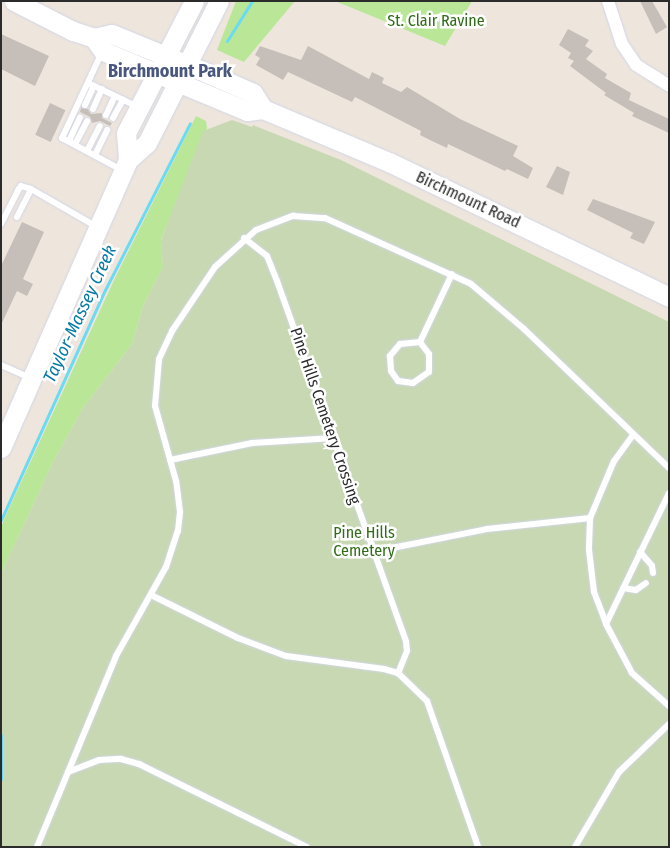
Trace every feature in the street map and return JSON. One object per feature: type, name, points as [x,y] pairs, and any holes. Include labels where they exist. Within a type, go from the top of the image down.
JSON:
[{"type":"main road","name":"Birchmount Road","points":[[14,1],[158,74],[247,111],[263,109],[390,163],[669,297]]},
{"type":"main road","points":[[126,165],[126,133],[167,57],[194,1]]},
{"type":"main road","points":[[1,448],[126,165],[147,143],[219,1]]},
{"type":"main road","name":"Birchmount Road","points":[[98,44],[112,34],[253,94],[263,109]]},
{"type":"street","points":[[608,1],[622,44],[636,65],[669,86]]},
{"type":"lane","points":[[85,105],[98,44]]},
{"type":"lane","points":[[91,84],[140,108]]},
{"type":"lane","points":[[91,84],[62,138],[95,155],[126,165]]},
{"type":"lane","points":[[93,108],[102,89]]},
{"type":"lane","points":[[106,114],[115,96]]},
{"type":"lane","points":[[113,118],[123,100]]},
{"type":"lane","points":[[72,143],[80,117]]},
{"type":"lane","points":[[72,143],[87,120]]},
{"type":"lane","points":[[87,151],[100,126]]},
{"type":"lane","points":[[95,155],[107,130]]},
{"type":"lane","points":[[1,224],[18,190],[22,186],[31,189],[98,227]]},
{"type":"lane","points":[[17,217],[31,189]]},
{"type":"lane","points":[[37,847],[116,656],[166,567],[178,531],[179,502],[155,406],[159,360],[172,331],[215,267],[244,238],[261,228],[293,216],[325,218],[452,274],[505,312],[669,468]]},
{"type":"lane","name":"Pine Hills Cemetery Crossing","points":[[244,238],[267,256],[334,438],[372,552],[406,642],[407,651],[398,673]]},
{"type":"lane","points":[[420,342],[452,274]]},
{"type":"lane","points":[[420,342],[429,354],[429,372],[413,383],[398,381],[391,371],[390,356],[400,344],[420,342]]},
{"type":"lane","points":[[1,365],[32,378]]},
{"type":"lane","points":[[633,435],[614,461],[590,518],[589,550],[594,592],[606,624],[632,673],[669,706]]},
{"type":"lane","points":[[170,460],[207,450],[252,443],[334,438]]},
{"type":"lane","points":[[606,624],[669,493]]},
{"type":"lane","points":[[372,552],[487,529],[590,518]]},
{"type":"lane","points":[[640,552],[652,566],[653,573]]},
{"type":"lane","points":[[623,588],[636,590],[646,583]]},
{"type":"lane","points":[[151,595],[238,638],[286,656],[398,673],[427,701],[478,847]]},
{"type":"lane","points":[[575,847],[619,772],[669,724]]},
{"type":"lane","points":[[68,772],[99,760],[121,759],[139,764],[308,847]]},
{"type":"green space","points":[[236,1],[295,1],[244,62],[217,50]]},
{"type":"green space","name":"St. Clair Ravine","points":[[335,1],[472,1],[445,46]]},
{"type":"green space","points":[[196,116],[206,121],[207,128],[161,239],[163,267],[143,306],[132,344],[83,408],[53,462],[1,574],[1,527],[6,515],[115,278]]},
{"type":"green space","name":"Pine Hills Cemetery","points":[[232,120],[252,127],[253,125],[341,160],[669,322],[669,847],[1,847],[1,574],[53,462],[83,408],[132,344],[143,306],[163,267],[161,240],[203,131]]},
{"type":"building","points":[[640,1],[652,1],[667,27],[656,34]]},
{"type":"building","points":[[568,29],[589,40],[585,46],[593,51],[586,59],[607,74],[605,78],[631,93],[629,100],[669,119],[669,133],[632,116],[634,113],[604,95],[606,93],[570,66],[574,61],[568,58],[571,53],[559,45]]},
{"type":"building","points":[[1,34],[49,56],[35,86],[1,69]]},
{"type":"building","points":[[260,46],[301,60],[308,46],[369,79],[372,72],[384,78],[382,83],[401,92],[407,87],[460,119],[518,146],[513,156],[533,168],[528,179],[507,169],[505,171],[448,144],[447,148],[434,142],[420,135],[421,131],[355,97],[352,102],[288,72],[283,80],[256,65],[260,58],[255,55]]},
{"type":"building","points":[[50,103],[65,110],[51,142],[35,135]]},
{"type":"building","points":[[81,108],[88,109],[91,114],[102,113],[102,118],[112,123],[110,126],[100,121],[92,123],[90,117],[80,112]]},
{"type":"building","points":[[557,166],[570,172],[563,195],[546,187]]},
{"type":"building","points":[[593,199],[655,222],[644,244],[630,238],[633,233],[587,210]]},
{"type":"building","points":[[22,222],[44,232],[23,279],[33,284],[27,296],[17,291],[1,325],[1,266]]},
{"type":"waterway","points":[[227,41],[252,1]]},
{"type":"waterway","name":"Taylor-Massey Creek","points":[[1,520],[105,290],[190,123]]},
{"type":"waterway","name":"Taylor-Massey Creek","points":[[1,735],[1,779]]},
{"type":"district","name":"Birchmount Park","points":[[170,71]]}]
